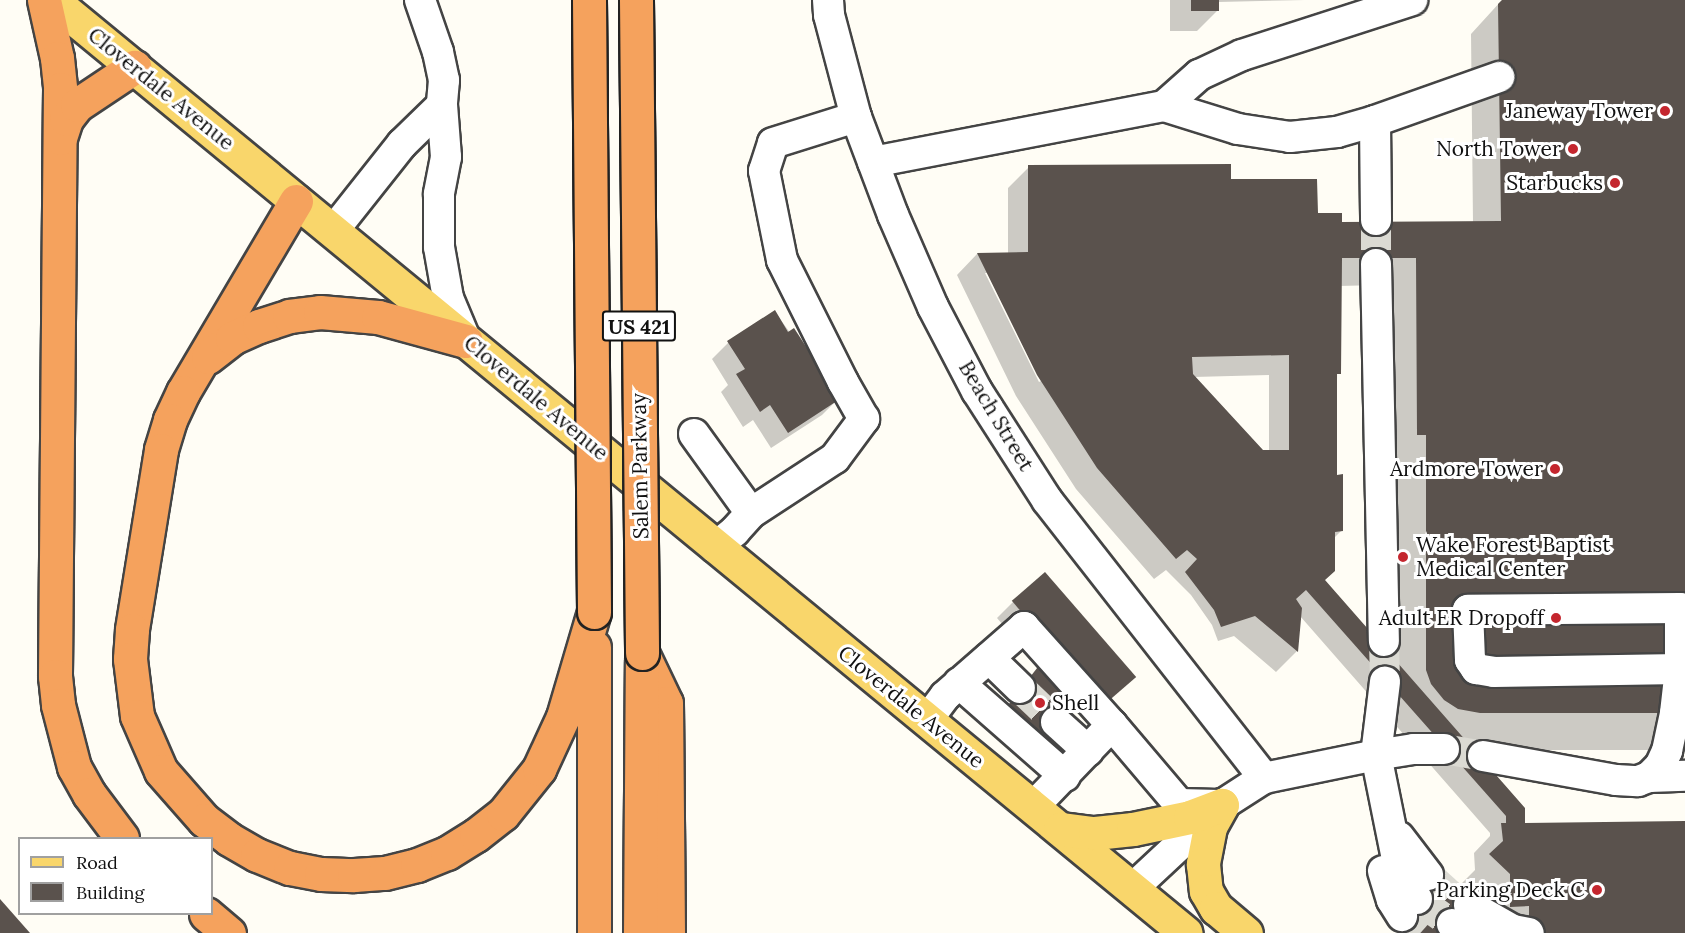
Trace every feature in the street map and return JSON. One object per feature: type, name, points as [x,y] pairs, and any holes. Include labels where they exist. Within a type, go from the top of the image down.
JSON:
[{"type":"highway","points":[[44,0],[57,58],[59,140],[56,686],[64,737],[74,767],[88,794],[121,837]]},
{"type":"highway","name":"US 421","points":[[589,0],[594,933]]},
{"type":"highway","name":"Salem Parkway","points":[[636,0],[642,652],[640,933]]},
{"type":"highway","points":[[59,140],[66,119],[77,105],[134,68]]},
{"type":"highway","points":[[296,201],[201,361],[170,420],[161,450],[132,630],[132,688],[137,716],[161,771],[204,820],[229,839],[257,855],[290,868],[321,874],[354,875],[385,873],[417,865],[447,853],[467,841],[503,813],[539,769],[563,717],[594,612]]},
{"type":"highway","points":[[201,361],[232,338],[259,326],[289,316],[320,312],[378,317],[466,341]]},
{"type":"highway","points":[[642,652],[666,704],[668,933]]},
{"type":"highway","points":[[207,915],[229,933]]},
{"type":"main road","name":"Cloverdale Avenue","points":[[52,0],[1186,933]]},
{"type":"main road","points":[[1060,829],[1095,833],[1133,829],[1190,817],[1222,805]]},
{"type":"main road","points":[[1222,805],[1210,827],[1203,864],[1206,891],[1216,908],[1246,933]]},
{"type":"street","points":[[420,0],[438,52],[444,80],[442,105],[446,158],[439,194],[438,247],[448,298],[466,341]]},
{"type":"street","name":"Beach Street","points":[[828,0],[829,15],[856,117],[873,162],[933,307],[977,391],[1047,500],[1264,778]]},
{"type":"street","points":[[1164,106],[1198,75],[1242,56],[1412,0]]},
{"type":"street","points":[[873,162],[1164,106],[1238,129],[1290,138],[1337,132],[1376,121],[1499,77]]},
{"type":"street","points":[[333,231],[402,144],[442,105]]},
{"type":"street","points":[[715,547],[735,531],[751,513],[835,458],[864,419],[782,260],[764,171],[772,143],[856,117]]},
{"type":"street","points":[[1376,121],[1376,220]]},
{"type":"street","points":[[1376,264],[1384,641]]},
{"type":"street","points":[[694,434],[751,513]]},
{"type":"street","points":[[1649,777],[1660,766],[1667,751],[1675,713],[1680,669],[1680,608],[1468,610],[1470,660],[1476,669],[1494,672],[1680,669]]},
{"type":"street","points":[[927,720],[959,683],[1024,627],[1179,804],[1222,805]]},
{"type":"street","points":[[989,658],[1020,688]]},
{"type":"street","points":[[1385,682],[1376,754],[1388,818],[1415,861],[1416,897],[1392,900],[1384,875],[1380,843],[1388,818]]},
{"type":"street","points":[[959,683],[1065,776]]},
{"type":"street","points":[[1056,722],[1088,751]]},
{"type":"street","points":[[1034,807],[1112,725]]},
{"type":"street","points":[[1132,889],[1222,805],[1264,778],[1376,754],[1414,749],[1444,749]]},
{"type":"street","points":[[1483,756],[1617,780],[1638,781],[1649,777],[1685,776]]},
{"type":"street","points":[[1467,921],[1515,932]]},
{"type":"building","points":[[1191,0],[1219,0],[1219,11],[1191,11]]},
{"type":"building","points":[[1502,0],[1685,0],[1685,713],[1480,713],[1458,709],[1444,700],[1431,684],[1426,670],[1426,435],[1417,435],[1416,258],[1342,258],[1341,374],[1337,374],[1337,475],[1343,474],[1343,531],[1335,532],[1335,571],[1325,580],[1525,808],[1525,823],[1685,821],[1685,933],[1529,933],[1529,906],[1510,907],[1510,874],[1489,854],[1503,841],[1501,823],[1506,823],[1506,816],[1306,590],[1296,599],[1302,608],[1298,652],[1255,616],[1221,627],[1214,610],[1185,572],[1197,559],[1187,550],[1176,559],[1097,468],[1037,375],[977,253],[1028,252],[1028,165],[1231,164],[1231,179],[1317,179],[1318,213],[1342,213],[1342,222],[1501,221],[1498,4]],"holes":[[[1289,355],[1289,450],[1263,450],[1193,374],[1192,357]]]},
{"type":"building","points":[[775,310],[788,332],[794,328],[840,399],[788,433],[770,405],[760,412],[736,374],[745,369],[727,341]]},
{"type":"building","points":[[1045,572],[1136,677],[1103,706],[1012,601]]},
{"type":"building","name":"Shell","points":[[1041,663],[1080,694],[1040,745],[1001,714]]},
{"type":"building","points":[[1438,877],[1465,898],[1438,933],[1413,933],[1402,924]]},
{"type":"building","points":[[0,899],[30,933],[0,933]]},
{"type":"tunnel","points":[[1376,220],[1376,264]]},
{"type":"tunnel","points":[[1384,641],[1385,682]]},
{"type":"tunnel","points":[[1020,688],[1056,722]]},
{"type":"tunnel","points":[[1444,749],[1483,756]]},
{"type":"tunnel","points":[[1428,875],[1455,899],[1469,905]]},
{"type":"tunnel","points":[[1417,899],[1452,924]]},
{"type":"tunnel","points":[[1402,916],[1421,933]]},
{"type":"place","name":"Janeway Tower","points":[[1665,111]]},
{"type":"place","name":"North Tower","points":[[1573,149]]},
{"type":"place","name":"Starbucks","points":[[1615,183]]},
{"type":"place","name":"Ardmore Tower","points":[[1555,469]]},
{"type":"place","name":"Wake Forest Baptist Medical Center","points":[[1403,557]]},
{"type":"place","name":"Adult ER Dropoff","points":[[1556,618]]},
{"type":"place","name":"Shell","points":[[1040,703]]},
{"type":"place","name":"Parking Deck C","points":[[1597,890]]}]
